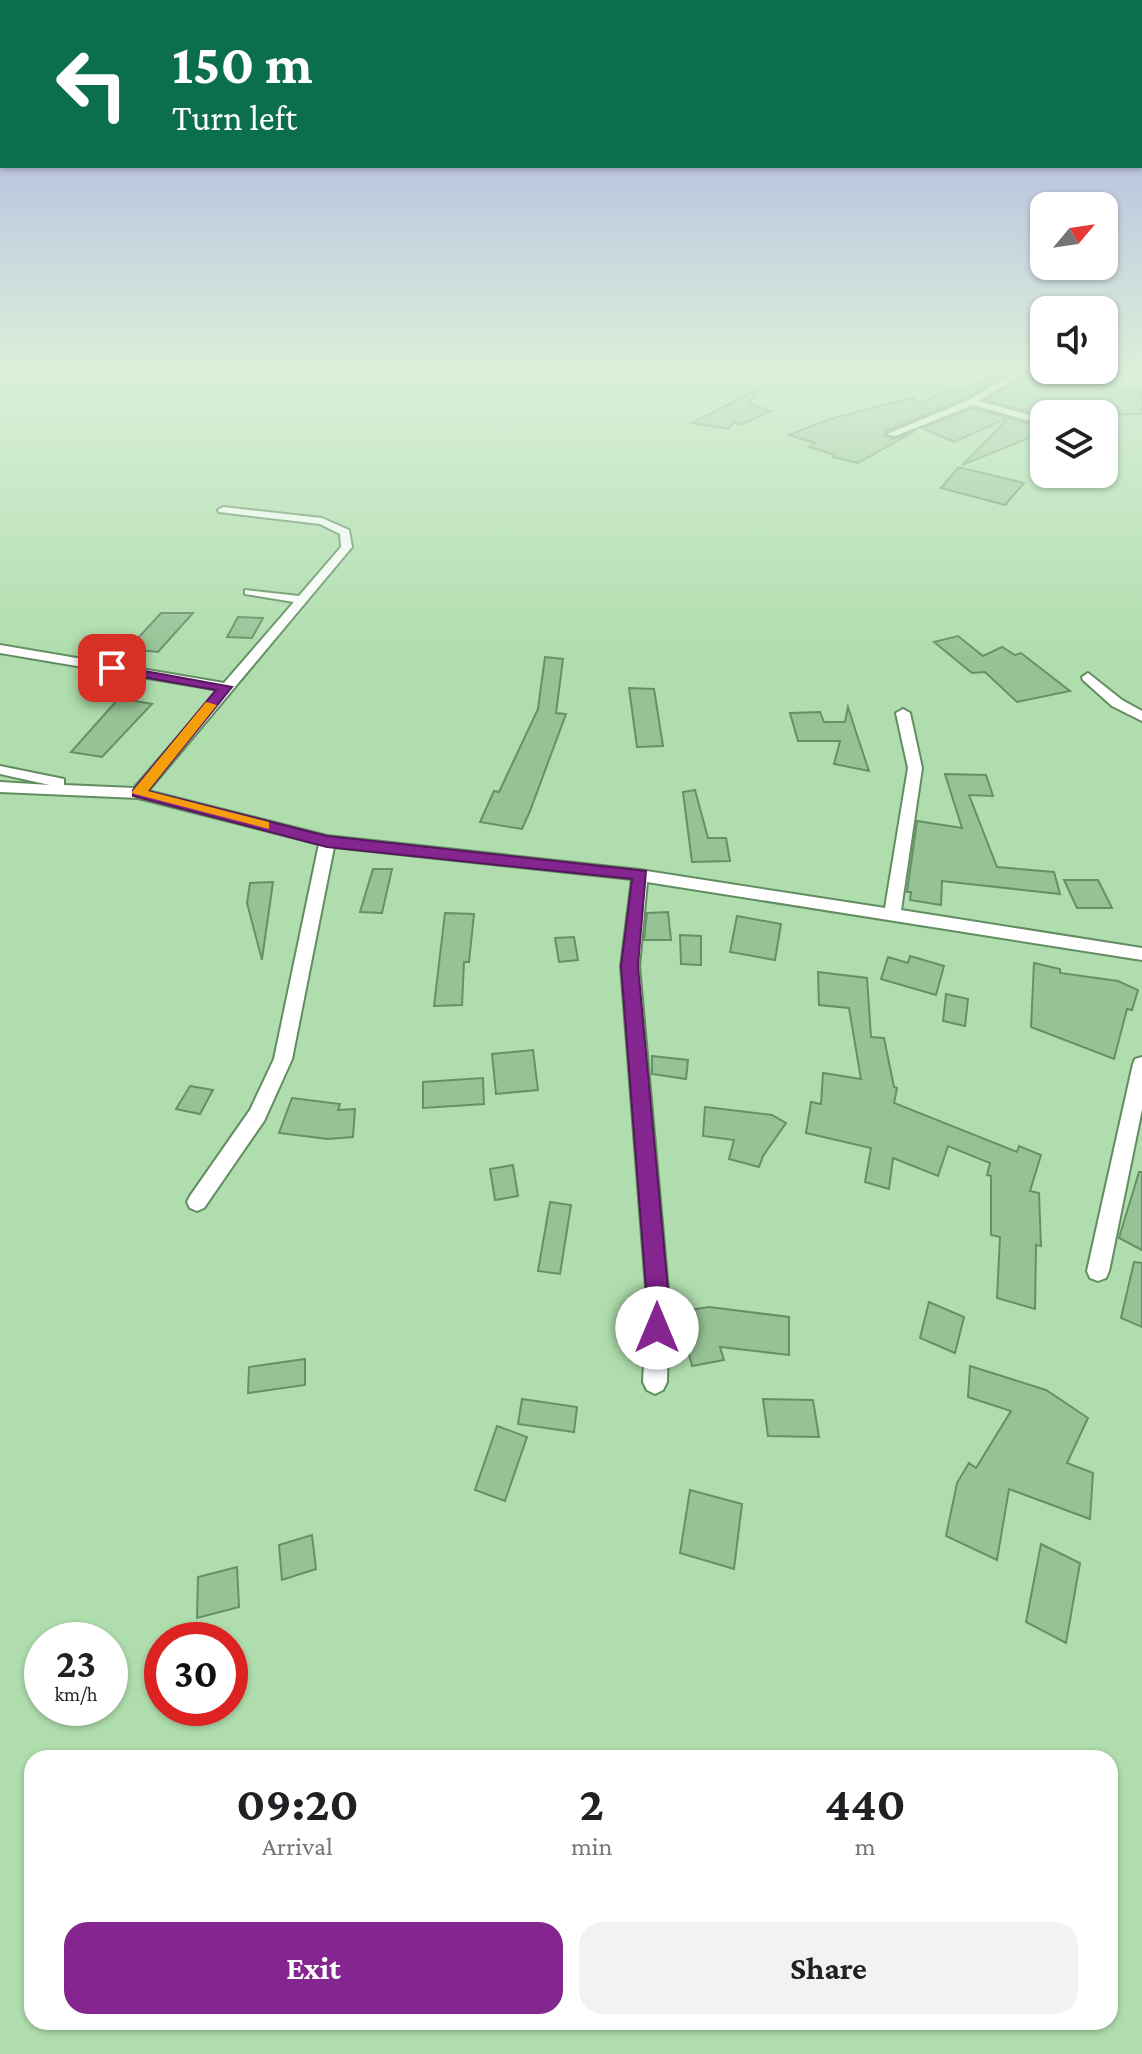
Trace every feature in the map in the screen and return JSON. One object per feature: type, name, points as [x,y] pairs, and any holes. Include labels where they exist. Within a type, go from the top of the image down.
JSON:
[{"type":"street","points":[[138,793],[347,547],[345,532],[322,521],[223,510]]},
{"type":"street","points":[[249,592],[304,600]]},
{"type":"street","points":[[0,649],[225,687]]},
{"type":"street","points":[[1088,677],[1117,703],[1142,717]]},
{"type":"street","points":[[892,913],[915,768],[903,713]]},
{"type":"street","points":[[0,770],[56,780],[72,790]]},
{"type":"street","points":[[0,787],[138,793],[327,841],[640,875],[1142,954]]},
{"type":"street","points":[[197,1202],[257,1115],[283,1059],[327,841]]},
{"type":"street","points":[[640,875],[630,966],[658,1301],[655,1382]]},
{"type":"street","points":[[1098,1271],[1142,1064]]},
{"type":"building","points":[[958,468],[1024,483],[1005,505],[941,488]]},
{"type":"building","points":[[161,613],[193,613],[158,652],[128,649]]},
{"type":"building","points":[[238,617],[263,618],[252,638],[227,637]]},
{"type":"building","points":[[958,636],[983,656],[1002,647],[1015,655],[1021,653],[1070,691],[1017,702],[985,672],[972,673],[934,642]]},
{"type":"building","points":[[545,657],[563,659],[556,713],[566,714],[530,811],[522,829],[480,822],[494,791],[499,792],[538,709]]},
{"type":"building","points":[[629,688],[654,689],[663,746],[637,747]]},
{"type":"building","points":[[119,698],[152,704],[102,757],[71,752]]},
{"type":"building","points":[[848,707],[869,771],[834,764],[840,741],[798,741],[790,713],[820,712],[824,722],[845,722]]},
{"type":"building","points":[[945,774],[986,775],[993,796],[969,795],[997,867],[1054,872],[1060,894],[942,881],[941,905],[910,900],[911,892],[907,892],[917,821],[962,828]]},
{"type":"building","points":[[695,790],[708,838],[726,838],[730,861],[692,862],[683,792]]},
{"type":"building","points":[[373,869],[392,869],[382,913],[360,912]]},
{"type":"building","points":[[1064,880],[1098,880],[1112,908],[1077,908]]},
{"type":"building","points":[[273,882],[262,960],[247,903],[250,883]]},
{"type":"building","points":[[668,912],[671,940],[644,940],[647,913]]},
{"type":"building","points":[[445,913],[474,914],[469,962],[464,962],[462,1005],[434,1006]]},
{"type":"building","points":[[737,916],[781,924],[775,960],[730,952]]},
{"type":"building","points":[[680,935],[701,936],[701,965],[681,964]]},
{"type":"building","points":[[574,937],[578,960],[559,962],[555,938]]},
{"type":"building","points":[[910,956],[944,966],[936,995],[881,979],[888,957],[908,963]]},
{"type":"building","points":[[1034,963],[1060,969],[1060,973],[1118,981],[1138,990],[1132,1010],[1127,1009],[1114,1059],[1031,1027]]},
{"type":"building","points":[[818,972],[867,978],[871,1037],[884,1038],[894,1087],[897,1088],[894,1103],[1017,1152],[1019,1146],[1041,1155],[1030,1191],[1039,1193],[1041,1246],[1036,1245],[1035,1309],[997,1298],[1000,1237],[991,1235],[991,1176],[987,1175],[990,1163],[948,1146],[938,1176],[893,1158],[889,1189],[865,1182],[871,1148],[806,1133],[811,1102],[821,1104],[823,1073],[861,1079],[849,1008],[819,1005]]},
{"type":"building","points":[[946,994],[968,999],[965,1026],[943,1021]]},
{"type":"building","points":[[533,1050],[538,1090],[496,1094],[492,1054]]},
{"type":"building","points":[[652,1056],[688,1060],[686,1079],[652,1074]]},
{"type":"building","points":[[483,1078],[484,1104],[423,1108],[423,1082]]},
{"type":"building","points":[[190,1086],[213,1090],[200,1114],[176,1109]]},
{"type":"building","points":[[292,1098],[340,1104],[338,1110],[355,1109],[353,1137],[328,1139],[279,1133]]},
{"type":"building","points":[[705,1107],[772,1115],[786,1123],[759,1167],[729,1159],[734,1140],[703,1136]]},
{"type":"building","points":[[513,1165],[518,1196],[495,1200],[490,1169]]},
{"type":"building","points":[[1139,1172],[1142,1172],[1142,1250],[1119,1238]]},
{"type":"building","points":[[550,1202],[571,1205],[560,1274],[538,1271]]},
{"type":"building","points":[[1134,1262],[1142,1263],[1142,1327],[1121,1318]]},
{"type":"building","points":[[929,1302],[964,1317],[955,1353],[920,1338]]},
{"type":"building","points":[[709,1307],[789,1317],[789,1355],[720,1347],[724,1360],[692,1366],[678,1312]]},
{"type":"building","points":[[305,1359],[305,1385],[248,1393],[249,1367]]},
{"type":"building","points":[[970,1366],[1046,1390],[1088,1418],[1067,1463],[1093,1473],[1090,1519],[1009,1489],[997,1560],[946,1536],[957,1483],[969,1463],[976,1468],[1011,1411],[968,1397]]},
{"type":"building","points":[[522,1399],[577,1407],[574,1432],[518,1424]]},
{"type":"building","points":[[763,1399],[813,1400],[819,1437],[768,1436]]},
{"type":"building","points":[[497,1426],[527,1437],[505,1501],[475,1490]]},
{"type":"building","points":[[690,1490],[742,1504],[734,1569],[680,1553]]},
{"type":"building","points":[[312,1535],[316,1569],[282,1580],[279,1545]]},
{"type":"building","points":[[1041,1544],[1080,1563],[1066,1643],[1026,1622]]},
{"type":"building","points":[[237,1567],[239,1607],[197,1618],[198,1577]]},
{"type":"slow traffic","points":[[210,705],[138,793],[264,825]]},
{"type":"route","points":[[112,668],[225,687],[138,793],[327,841],[640,875],[630,966],[658,1301],[657,1328]]}]
